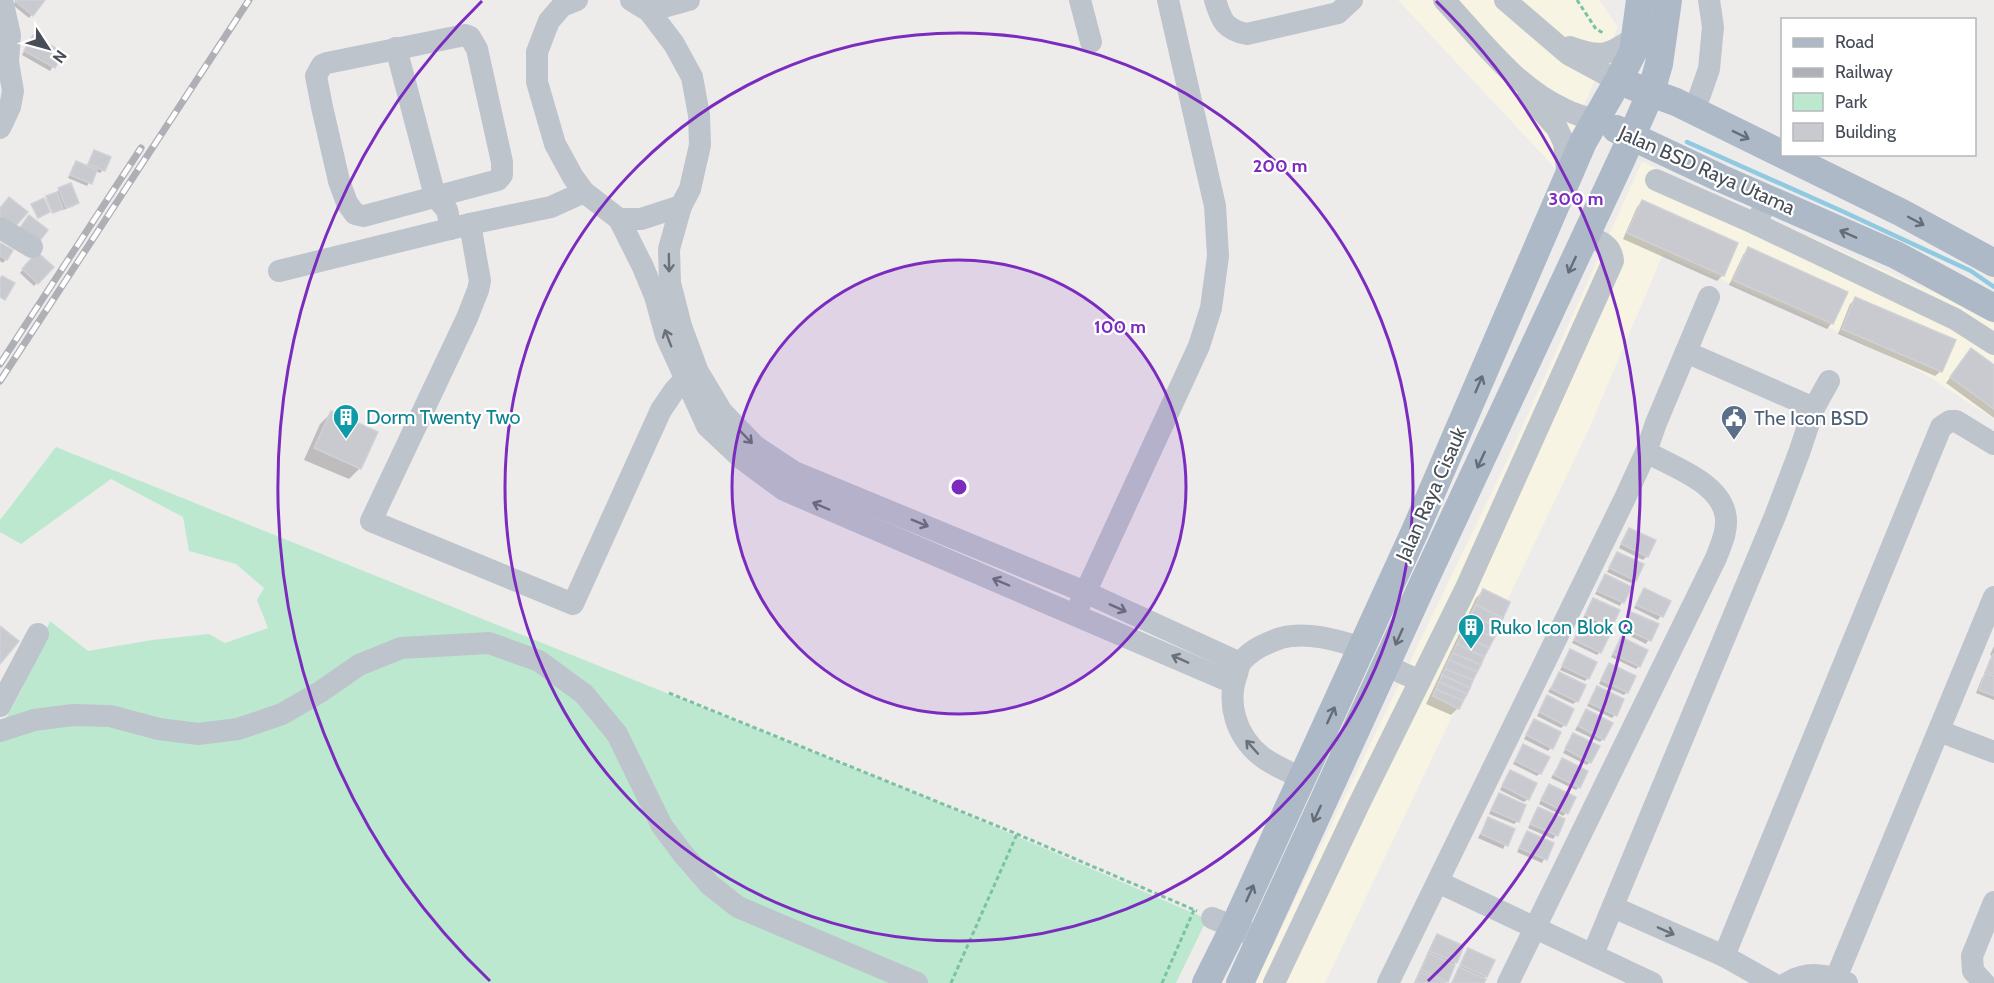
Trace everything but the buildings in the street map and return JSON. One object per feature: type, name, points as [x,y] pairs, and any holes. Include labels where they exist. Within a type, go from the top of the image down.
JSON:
[{"type":"main road","name":"Jalan Raya Cisauk","points":[[1240,983],[1651,92],[1659,64],[1640,0]]},
{"type":"main road","name":"Jalan Raya Cisauk","points":[[1206,983],[1213,918],[1301,778],[1415,531],[1594,120],[1633,52],[1649,36],[1668,0]]},
{"type":"main road","points":[[1649,36],[1673,83],[1681,94],[1705,114]]},
{"type":"main road","points":[[1618,81],[1705,114],[1781,152]]},
{"type":"main road","name":"Jalan BSD Raya Utama","points":[[1594,120],[1632,135],[1762,211],[1896,255],[1994,308]]},
{"type":"main road","points":[[1789,156],[1902,213],[1994,263]]},
{"type":"street","points":[[0,128],[10,107],[13,91],[8,62],[10,35],[2,0]]},
{"type":"street","points":[[640,5],[689,0]]},
{"type":"street","points":[[1080,0],[1090,42]]},
{"type":"street","points":[[1076,614],[1199,346],[1211,308],[1218,256],[1215,206],[1168,0]]},
{"type":"street","points":[[1215,0],[1220,18],[1234,32],[1247,34],[1338,14],[1352,0]]},
{"type":"street","name":"Jalan BSD Raya Utama","points":[[1444,0],[1507,69],[1537,93],[1563,109],[1594,120]]},
{"type":"street","points":[[1458,0],[1479,37]]},
{"type":"street","points":[[1705,114],[1713,27],[1709,0]]},
{"type":"street","points":[[1506,1],[1568,54],[1618,81]]},
{"type":"street","points":[[567,2],[549,21],[537,52],[537,82],[555,144],[584,192],[619,219],[644,267],[666,336],[707,426],[742,459],[784,490],[1076,614],[1237,673]]},
{"type":"street","points":[[640,5],[674,44],[692,77],[699,115],[700,145],[690,189],[681,206],[669,249],[670,283],[681,326],[698,372],[722,412],[755,446],[794,472],[1085,592],[1237,673]]},
{"type":"street","points":[[465,35],[470,37],[477,49],[502,162],[502,175],[498,180],[364,216],[355,214],[351,209],[339,181],[316,76],[318,70],[327,63],[396,48],[465,35]]},
{"type":"street","points":[[1552,40],[1590,55],[1614,52],[1649,36]]},
{"type":"street","points":[[396,48],[435,196],[447,210],[452,228],[480,272],[478,290],[467,318],[371,521],[573,604],[661,410],[685,379]]},
{"type":"street","points":[[1507,69],[1535,105],[1557,128],[1564,143],[1568,178]]},
{"type":"street","points":[[1656,180],[1762,211],[1955,319],[1988,340],[1994,315]]},
{"type":"street","points":[[279,271],[452,228],[551,207],[584,192]]},
{"type":"street","points":[[619,219],[641,219],[681,206]]},
{"type":"street","points":[[0,228],[32,247]]},
{"type":"street","points":[[1274,983],[1465,590],[1613,261],[1613,254],[1606,244],[1586,236]]},
{"type":"street","points":[[1388,983],[1646,452],[1709,297]]},
{"type":"street","points":[[1686,352],[1814,408]]},
{"type":"street","points":[[1593,954],[1775,516],[1814,408],[1829,381]]},
{"type":"street","points":[[1724,956],[1941,427],[1950,421],[1956,421],[1994,444]]},
{"type":"street","points":[[1498,423],[1533,438]]},
{"type":"street","points":[[1508,983],[1716,558],[1724,536],[1725,513],[1714,492],[1698,480],[1646,452]]},
{"type":"street","points":[[1787,983],[1807,975],[1822,974],[1842,980],[1994,597]]},
{"type":"street","points":[[34,720],[3,700],[38,634]]},
{"type":"street","points":[[1301,778],[1261,756],[1241,734],[1232,711],[1237,673],[1256,648],[1282,638],[1306,635],[1336,640],[1362,648]]},
{"type":"street","points":[[0,731],[34,720],[74,715],[111,716],[159,729],[198,734],[238,729],[282,714],[320,692],[359,665],[401,648],[489,643],[539,661],[584,694],[617,734],[662,826],[710,885],[738,907],[917,983]]},
{"type":"street","points":[[1387,666],[1420,681]]},
{"type":"street","points":[[1939,731],[1994,752]]},
{"type":"street","points":[[1438,882],[1593,954],[1623,976],[1652,983]]},
{"type":"street","points":[[1984,983],[1973,971],[1972,956],[1994,902]]},
{"type":"street","points":[[1613,907],[1724,956],[1772,983]]},
{"type":"street","points":[[1213,918],[1265,928],[1299,931]]},
{"type":"path","points":[[669,693],[1017,834],[1213,918],[1162,983]]},
{"type":"path","points":[[951,983],[1017,834]]},
{"type":"shaded area","points":[[1398,0],[1599,0],[1618,27],[1556,169]]},
{"type":"shaded area","points":[[1642,162],[1948,299],[1994,324],[1994,419],[1923,373],[1800,313],[1663,254],[1588,431],[1325,983],[1255,983],[1504,467]]},
{"type":"green space","points":[[56,447],[942,804],[1207,919],[1176,983],[0,983],[0,729],[22,689],[50,621],[88,651],[152,640],[209,634],[225,643],[268,628],[257,600],[264,588],[236,564],[189,551],[183,517],[111,479],[21,544],[0,532],[0,520]]},
{"type":"waterway","points":[[1687,142],[1971,271],[1994,287]]},
{"type":"railway","points":[[0,381],[249,0]]},
{"type":"railway","points":[[0,364],[141,148]]},
{"type":"place","name":"Dorm Twenty Two","points":[[346,440]]},
{"type":"place","name":"The Icon BSD","points":[[1734,441]]},
{"type":"place","name":"Ruko Icon Blok Q","points":[[1471,650]]}]
